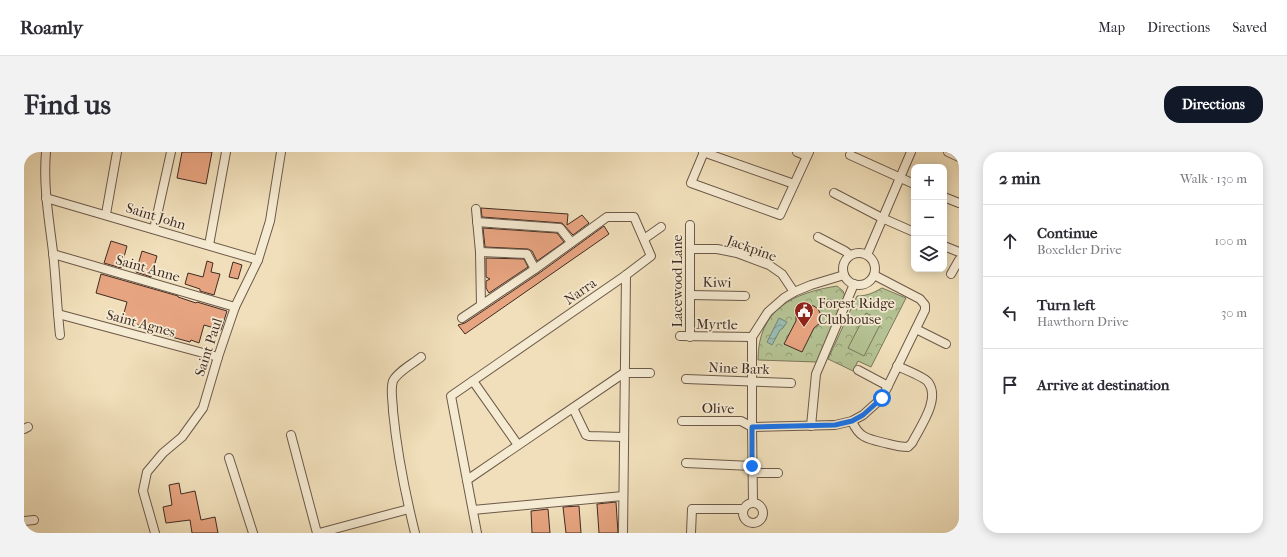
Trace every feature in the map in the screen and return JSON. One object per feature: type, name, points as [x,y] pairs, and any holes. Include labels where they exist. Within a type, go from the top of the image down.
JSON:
[{"type":"street","points":[[46,152],[44,170],[46,198],[53,254],[60,335]]},
{"type":"street","points":[[106,214],[117,152]]},
{"type":"street","points":[[154,229],[171,152]]},
{"type":"street","points":[[209,245],[226,152]]},
{"type":"street","name":"Saint Paul","points":[[155,533],[143,491],[147,472],[163,453],[182,437],[203,408],[235,307],[258,260],[270,221],[282,152]]},
{"type":"street","points":[[794,184],[704,152],[691,183],[780,215],[808,154],[797,152]]},
{"type":"street","points":[[867,255],[911,152]]},
{"type":"street","points":[[948,152],[959,157]]},
{"type":"street","points":[[850,155],[911,183]]},
{"type":"street","points":[[834,193],[882,218],[911,231]]},
{"type":"street","name":"Saint John","points":[[46,198],[106,214],[258,260]]},
{"type":"street","points":[[947,198],[959,203]]},
{"type":"street","points":[[476,209],[480,252],[480,305]]},
{"type":"street","points":[[462,318],[535,269],[570,242],[607,217],[634,217],[644,239],[661,228]]},
{"type":"street","points":[[477,222],[560,228],[570,242]]},
{"type":"street","name":"Lacewood Lane","points":[[690,225],[690,337]]},
{"type":"street","points":[[818,237],[846,251],[850,255]]},
{"type":"street","name":"Narra","points":[[477,533],[451,396],[626,275],[651,256],[644,239]]},
{"type":"street","points":[[947,247],[959,252]]},
{"type":"street","name":"Jackpine","points":[[690,249],[717,249],[737,253],[769,265],[782,274],[794,292]]},
{"type":"street","points":[[480,252],[526,254],[535,269]]},
{"type":"street","points":[[856,253],[867,255],[874,263],[875,269],[871,280],[860,285],[848,281],[844,275],[843,269],[846,259],[850,255],[856,253]]},
{"type":"street","name":"Saint Anne","points":[[53,254],[235,307]]},
{"type":"street","points":[[951,274],[959,260]]},
{"type":"street","points":[[623,533],[626,275]]},
{"type":"street","points":[[754,502],[752,337],[768,312],[784,298],[794,292],[844,275]]},
{"type":"street","points":[[874,275],[920,299],[925,305],[925,310],[882,398],[863,415],[852,421],[855,428],[867,439],[901,447],[908,447],[912,443],[930,407],[933,397],[932,390],[927,381],[898,366]]},
{"type":"street","points":[[811,426],[816,374],[854,284]]},
{"type":"street","name":"Kiwi","points":[[690,295],[745,296]]},
{"type":"street","name":"Saint Agnes","points":[[58,314],[218,357]]},
{"type":"street","points":[[916,329],[946,344]]},
{"type":"street","name":"Myrtle","points":[[680,336],[752,337]]},
{"type":"street","points":[[415,533],[409,509],[395,429],[392,384],[398,375],[421,357]]},
{"type":"street","points":[[858,370],[888,386]]},
{"type":"street","points":[[468,480],[624,373],[650,373]]},
{"type":"street","name":"Nine Bark","points":[[686,379],[791,383]]},
{"type":"street","points":[[473,380],[518,445]]},
{"type":"street","points":[[573,408],[584,433],[588,436],[623,437]]},
{"type":"street","name":"Olive","points":[[682,420],[741,421],[752,427],[835,425],[852,421]]},
{"type":"street","points":[[291,435],[318,533],[341,530],[409,509]]},
{"type":"street","points":[[229,458],[253,533]]},
{"type":"street","points":[[686,463],[778,473]]},
{"type":"street","points":[[473,510],[623,496]]},
{"type":"street","points":[[754,502],[763,509],[763,517],[757,523],[749,523],[742,513],[743,509],[745,505],[754,502]]},
{"type":"street","points":[[691,533],[692,509],[743,509]]},
{"type":"street","points":[[24,521],[34,520]]},
{"type":"green space","points":[[837,286],[843,291],[845,297],[817,362],[758,360],[760,342],[764,328],[771,316],[781,306],[806,293]]},
{"type":"green space","points":[[882,288],[906,298],[871,367],[858,361],[853,371],[828,359],[857,296],[870,294]]},
{"type":"green space","points":[[866,313],[882,321],[864,356],[848,348]]},
{"type":"water","points":[[779,318],[787,322],[780,330],[772,345],[767,342]]},
{"type":"building","points":[[182,152],[212,152],[206,184],[177,178]]},
{"type":"building","points":[[481,208],[568,214],[567,225],[582,215],[589,223],[573,235],[562,223],[482,217]]},
{"type":"building","points":[[604,226],[609,234],[465,334],[458,325],[465,323],[538,274]]},
{"type":"building","points":[[483,228],[557,233],[564,242],[537,261],[532,251],[528,249],[485,247]]},
{"type":"building","points":[[111,241],[127,246],[121,268],[104,263]]},
{"type":"building","points":[[142,251],[157,256],[151,277],[136,272]]},
{"type":"building","points":[[486,258],[524,259],[528,267],[489,293],[486,288],[486,281],[490,279],[486,277]]},
{"type":"building","points":[[207,261],[213,263],[211,272],[220,274],[214,295],[200,291],[200,289],[185,284],[188,273],[203,277]]},
{"type":"building","points":[[233,262],[242,265],[238,279],[229,277]]},
{"type":"building","points":[[101,274],[227,311],[221,330],[204,325],[199,343],[150,331],[151,329],[122,320],[127,302],[96,293]]},
{"type":"building","name":"Forest Ridge Clubhouse","points":[[804,305],[814,306],[818,309],[821,318],[820,323],[814,328],[802,352],[784,344],[796,321],[796,312]]},
{"type":"building","points":[[179,483],[181,494],[195,491],[201,520],[215,517],[218,533],[192,533],[190,520],[166,523],[163,507],[172,505],[169,485]]},
{"type":"building","points":[[616,502],[618,533],[599,533],[597,504]]},
{"type":"building","points":[[579,506],[581,533],[566,533],[563,507]]},
{"type":"building","points":[[548,509],[550,533],[532,533],[531,511]]},
{"type":"place","name":"Forest Ridge Clubhouse","points":[[804,328]]},
{"type":"route","points":[[752,466],[752,427],[835,425],[852,421],[863,415],[882,398]]}]
